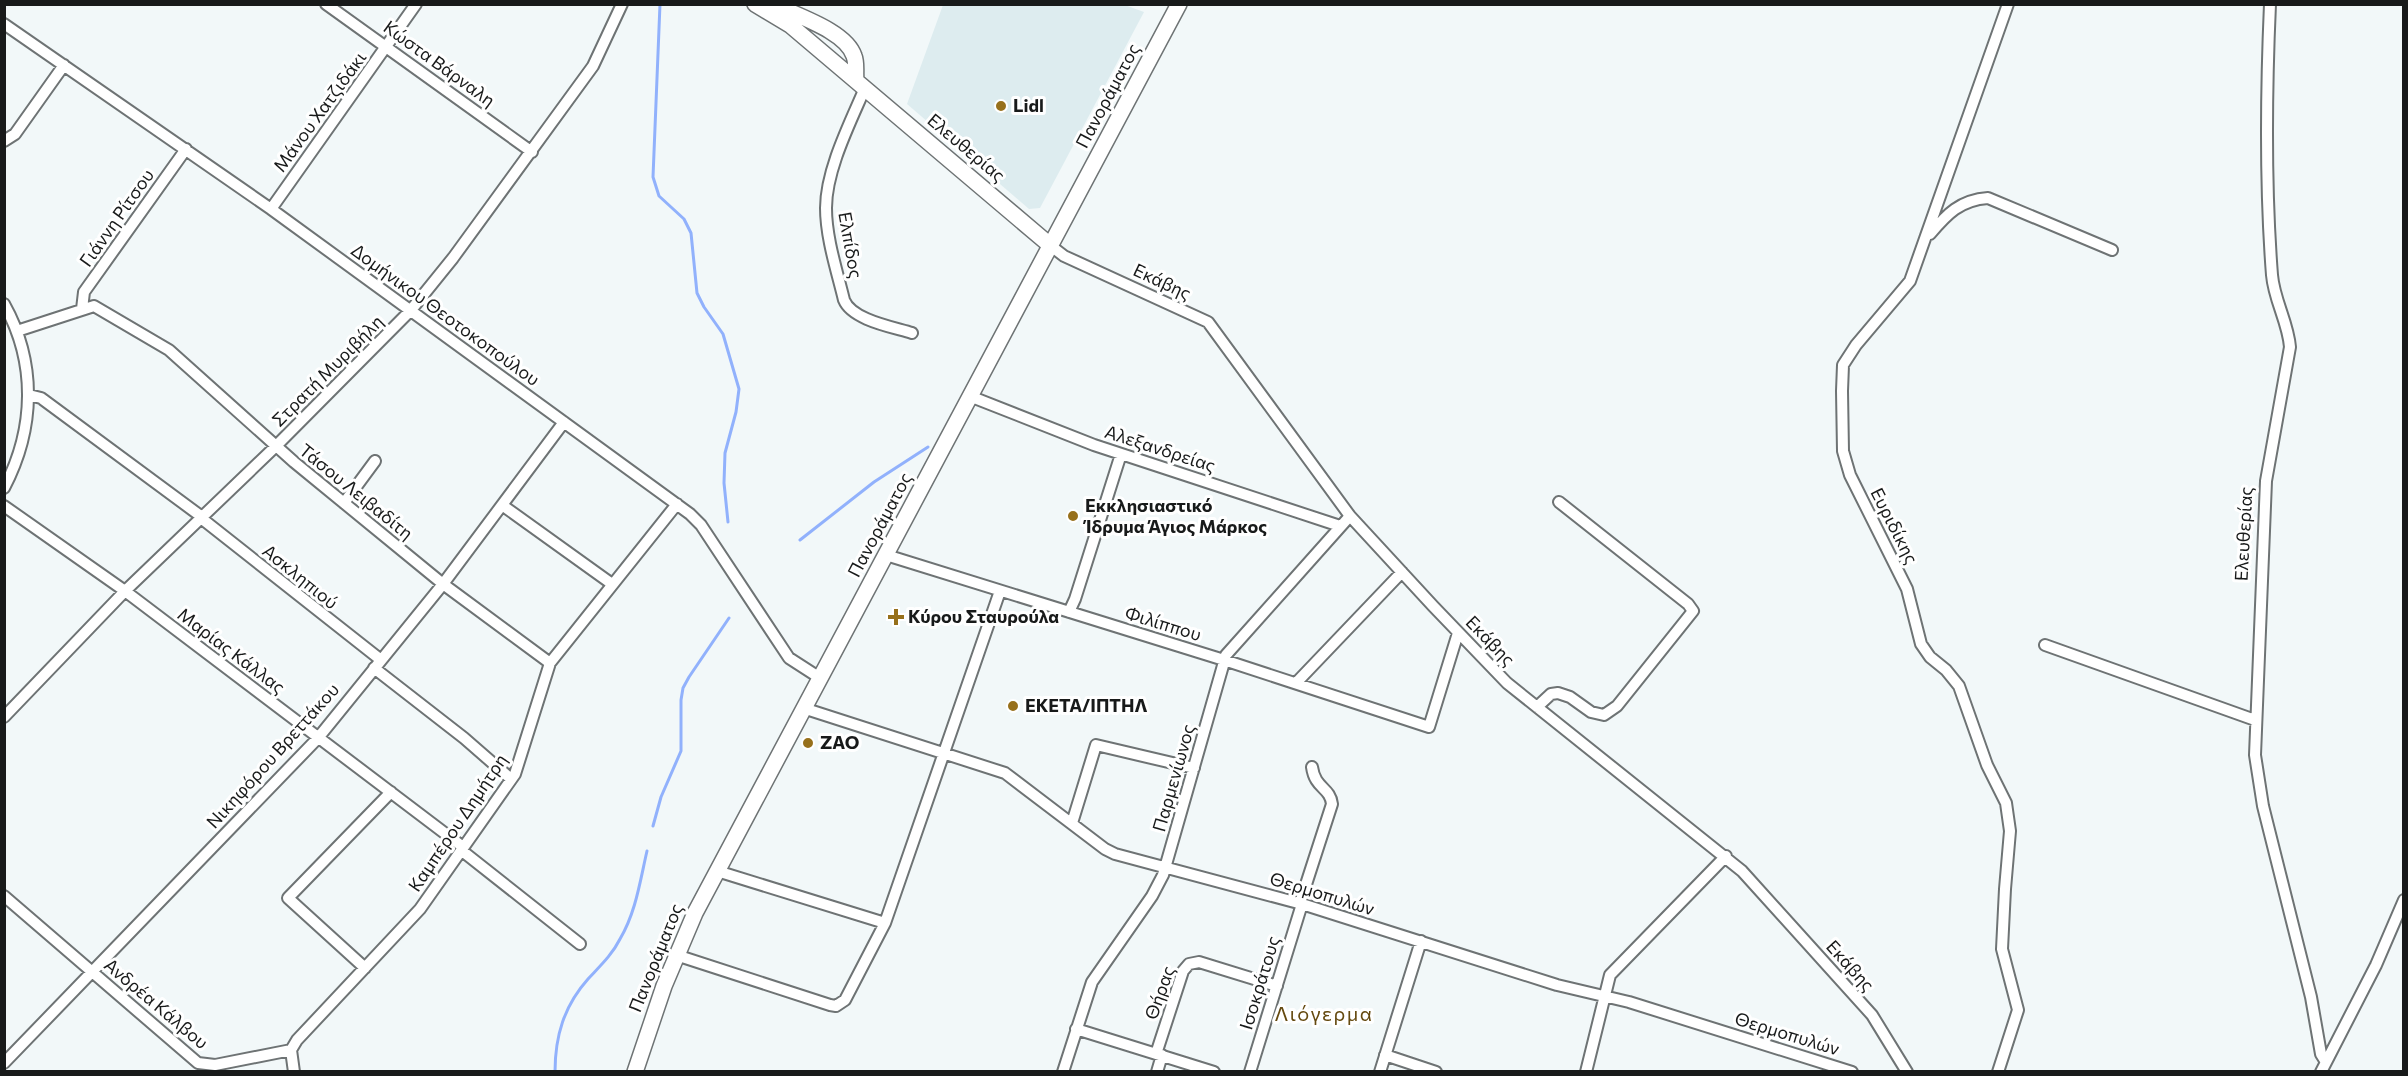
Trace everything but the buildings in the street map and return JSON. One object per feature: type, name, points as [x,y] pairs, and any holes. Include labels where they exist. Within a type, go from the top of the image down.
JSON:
[{"type":"main road","name":"Ελευθερίας","points":[[755,4],[782,18],[1051,246]]},
{"type":"main road","points":[[774,4],[828,30],[844,42],[854,56],[861,84]]},
{"type":"main road","name":"Πανοράματος","points":[[635,1071],[676,955],[717,871],[972,397],[1179,4]]},
{"type":"street","name":"Κώστα Βάρναλη","points":[[326,4],[532,152]]},
{"type":"street","name":"Μάνου Χατζιδάκι","points":[[271,208],[416,4]]},
{"type":"street","name":"Στρατή Μυριβήλη","points":[[4,717],[125,591],[275,447],[411,310],[453,258],[593,66],[622,4]]},
{"type":"street","name":"Ευριδίκης","points":[[1998,1071],[2018,1010],[2002,948],[2010,831],[2006,803],[1987,765],[1959,686],[1946,670],[1930,657],[1921,644],[1907,590],[1862,501],[1843,451],[1843,365],[1856,345],[1910,280],[2008,4]]},
{"type":"street","name":"Ελευθερίας","points":[[2270,4],[2266,108],[2268,223],[2275,294],[2290,347],[2266,481],[2255,720],[2256,765],[2261,796],[2311,997],[2323,1067]]},
{"type":"street","name":"Δομήνικου Θεοτοκοπούλου","points":[[4,24],[271,208],[690,514],[700,525],[789,658],[820,678]]},
{"type":"street","points":[[4,141],[15,134],[64,65]]},
{"type":"street","name":"Ελπίδος","points":[[861,84],[831,179],[827,201],[828,228],[844,300],[849,309],[859,315],[912,333]]},
{"type":"street","name":"Γιάννη Ρίτσου","points":[[82,309],[84,292],[186,149]]},
{"type":"street","points":[[1927,236],[1951,210],[1975,199],[1988,198],[2112,250]]},
{"type":"street","name":"Εκάβης","points":[[1051,246],[1064,256],[1208,322],[1350,516],[1458,633],[1508,683],[1742,871],[1872,1015],[1906,1071]]},
{"type":"street","points":[[4,304],[17,331],[27,364],[29,395],[21,446],[4,488]]},
{"type":"street","name":"Τάσου Λειβαδίτη","points":[[82,309],[97,307],[169,350],[275,447],[443,584],[550,663]]},
{"type":"street","points":[[17,331],[82,309]]},
{"type":"street","name":"Ασκληπιού","points":[[29,395],[41,398],[202,518],[511,779]]},
{"type":"street","name":"Αλεξανδρείας","points":[[972,397],[1121,454],[1340,526]]},
{"type":"street","name":"Νικηφόρου Βρεττάκου","points":[[4,1063],[318,738],[443,584],[564,422]]},
{"type":"street","points":[[1069,612],[1121,454]]},
{"type":"street","points":[[344,503],[375,460]]},
{"type":"street","points":[[1537,706],[1551,694],[1558,693],[1570,697],[1591,712],[1604,715],[1617,706],[1693,611],[1688,604],[1559,502]]},
{"type":"street","name":"Καμπέρου Δημήτρη","points":[[291,1050],[297,1040],[420,909],[519,767],[550,663],[676,504]]},
{"type":"street","points":[[502,505],[612,584]]},
{"type":"street","name":"Μαρίας Κάλλας","points":[[4,506],[125,591],[391,792],[580,944]]},
{"type":"street","name":"Παρμενίωνος","points":[[1063,1071],[1092,982],[1152,896],[1165,868],[1224,660],[1237,640],[1350,516]]},
{"type":"street","name":"Φιλίππου","points":[[886,555],[1224,660],[1429,727],[1458,633]]},
{"type":"street","points":[[1296,683],[1402,572]]},
{"type":"street","points":[[676,955],[830,1005],[842,1004],[885,923],[1000,591]]},
{"type":"street","points":[[2045,645],[2255,720]]},
{"type":"street","name":"Θερμοπυλών","points":[[803,708],[1005,773],[1108,851],[1301,904],[1557,985],[1629,1002],[1852,1071]]},
{"type":"street","points":[[1072,823],[1096,745],[1194,768]]},
{"type":"street","name":"Ισοκράτους","points":[[1250,1071],[1332,804],[1330,794],[1314,780],[1312,766]]},
{"type":"street","points":[[365,968],[288,898],[391,792]]},
{"type":"street","points":[[1586,1071],[1610,975],[1726,856]]},
{"type":"street","points":[[717,871],[885,923]]},
{"type":"street","name":"Ανδρέα Κάλβου","points":[[4,896],[198,1063],[215,1065],[291,1050]]},
{"type":"street","points":[[2323,1067],[2376,965],[2403,900]]},
{"type":"street","points":[[1380,1071],[1420,941]]},
{"type":"street","name":"Θήρας","points":[[1159,1055],[1183,971],[1189,964],[1199,962],[1277,986]]},
{"type":"street","points":[[1076,1029],[1214,1071]]},
{"type":"street","points":[[291,1050],[294,1071]]},
{"type":"street","points":[[1157,1071],[1159,1055]]},
{"type":"street","points":[[1385,1055],[1436,1071]]},
{"type":"shaded area","name":"Lidl","points":[[1122,4],[1144,12],[1040,208],[1029,209],[907,104],[943,5]]},
{"type":"waterway","points":[[660,4],[653,177],[659,196],[684,219],[691,233],[697,293],[723,334],[739,389],[736,412],[725,453],[724,483],[728,522]]},
{"type":"waterway","points":[[800,540],[874,482],[928,447]]},
{"type":"waterway","points":[[653,826],[661,797],[681,751],[683,688],[729,618]]},
{"type":"waterway","points":[[555,1072],[555,1059],[562,1022],[580,989],[606,960],[625,929],[637,896],[647,851]]},
{"type":"place","name":"Lidl","points":[[1001,106]]},
{"type":"place","name":"Εκκλησιαστικό Ίδρυμα Άγιος Μάρκος","points":[[1073,516]]},
{"type":"place","name":"Κύρου Σταυρούλα","points":[[896,617]]},
{"type":"place","name":"ΕΚΕΤΑ/ΙΠΤΗΛ","points":[[1013,706]]},
{"type":"place","name":"ZAO","points":[[808,743]]},
{"type":"district","name":"Λιόγερμα","points":[[1324,1014]]}]
